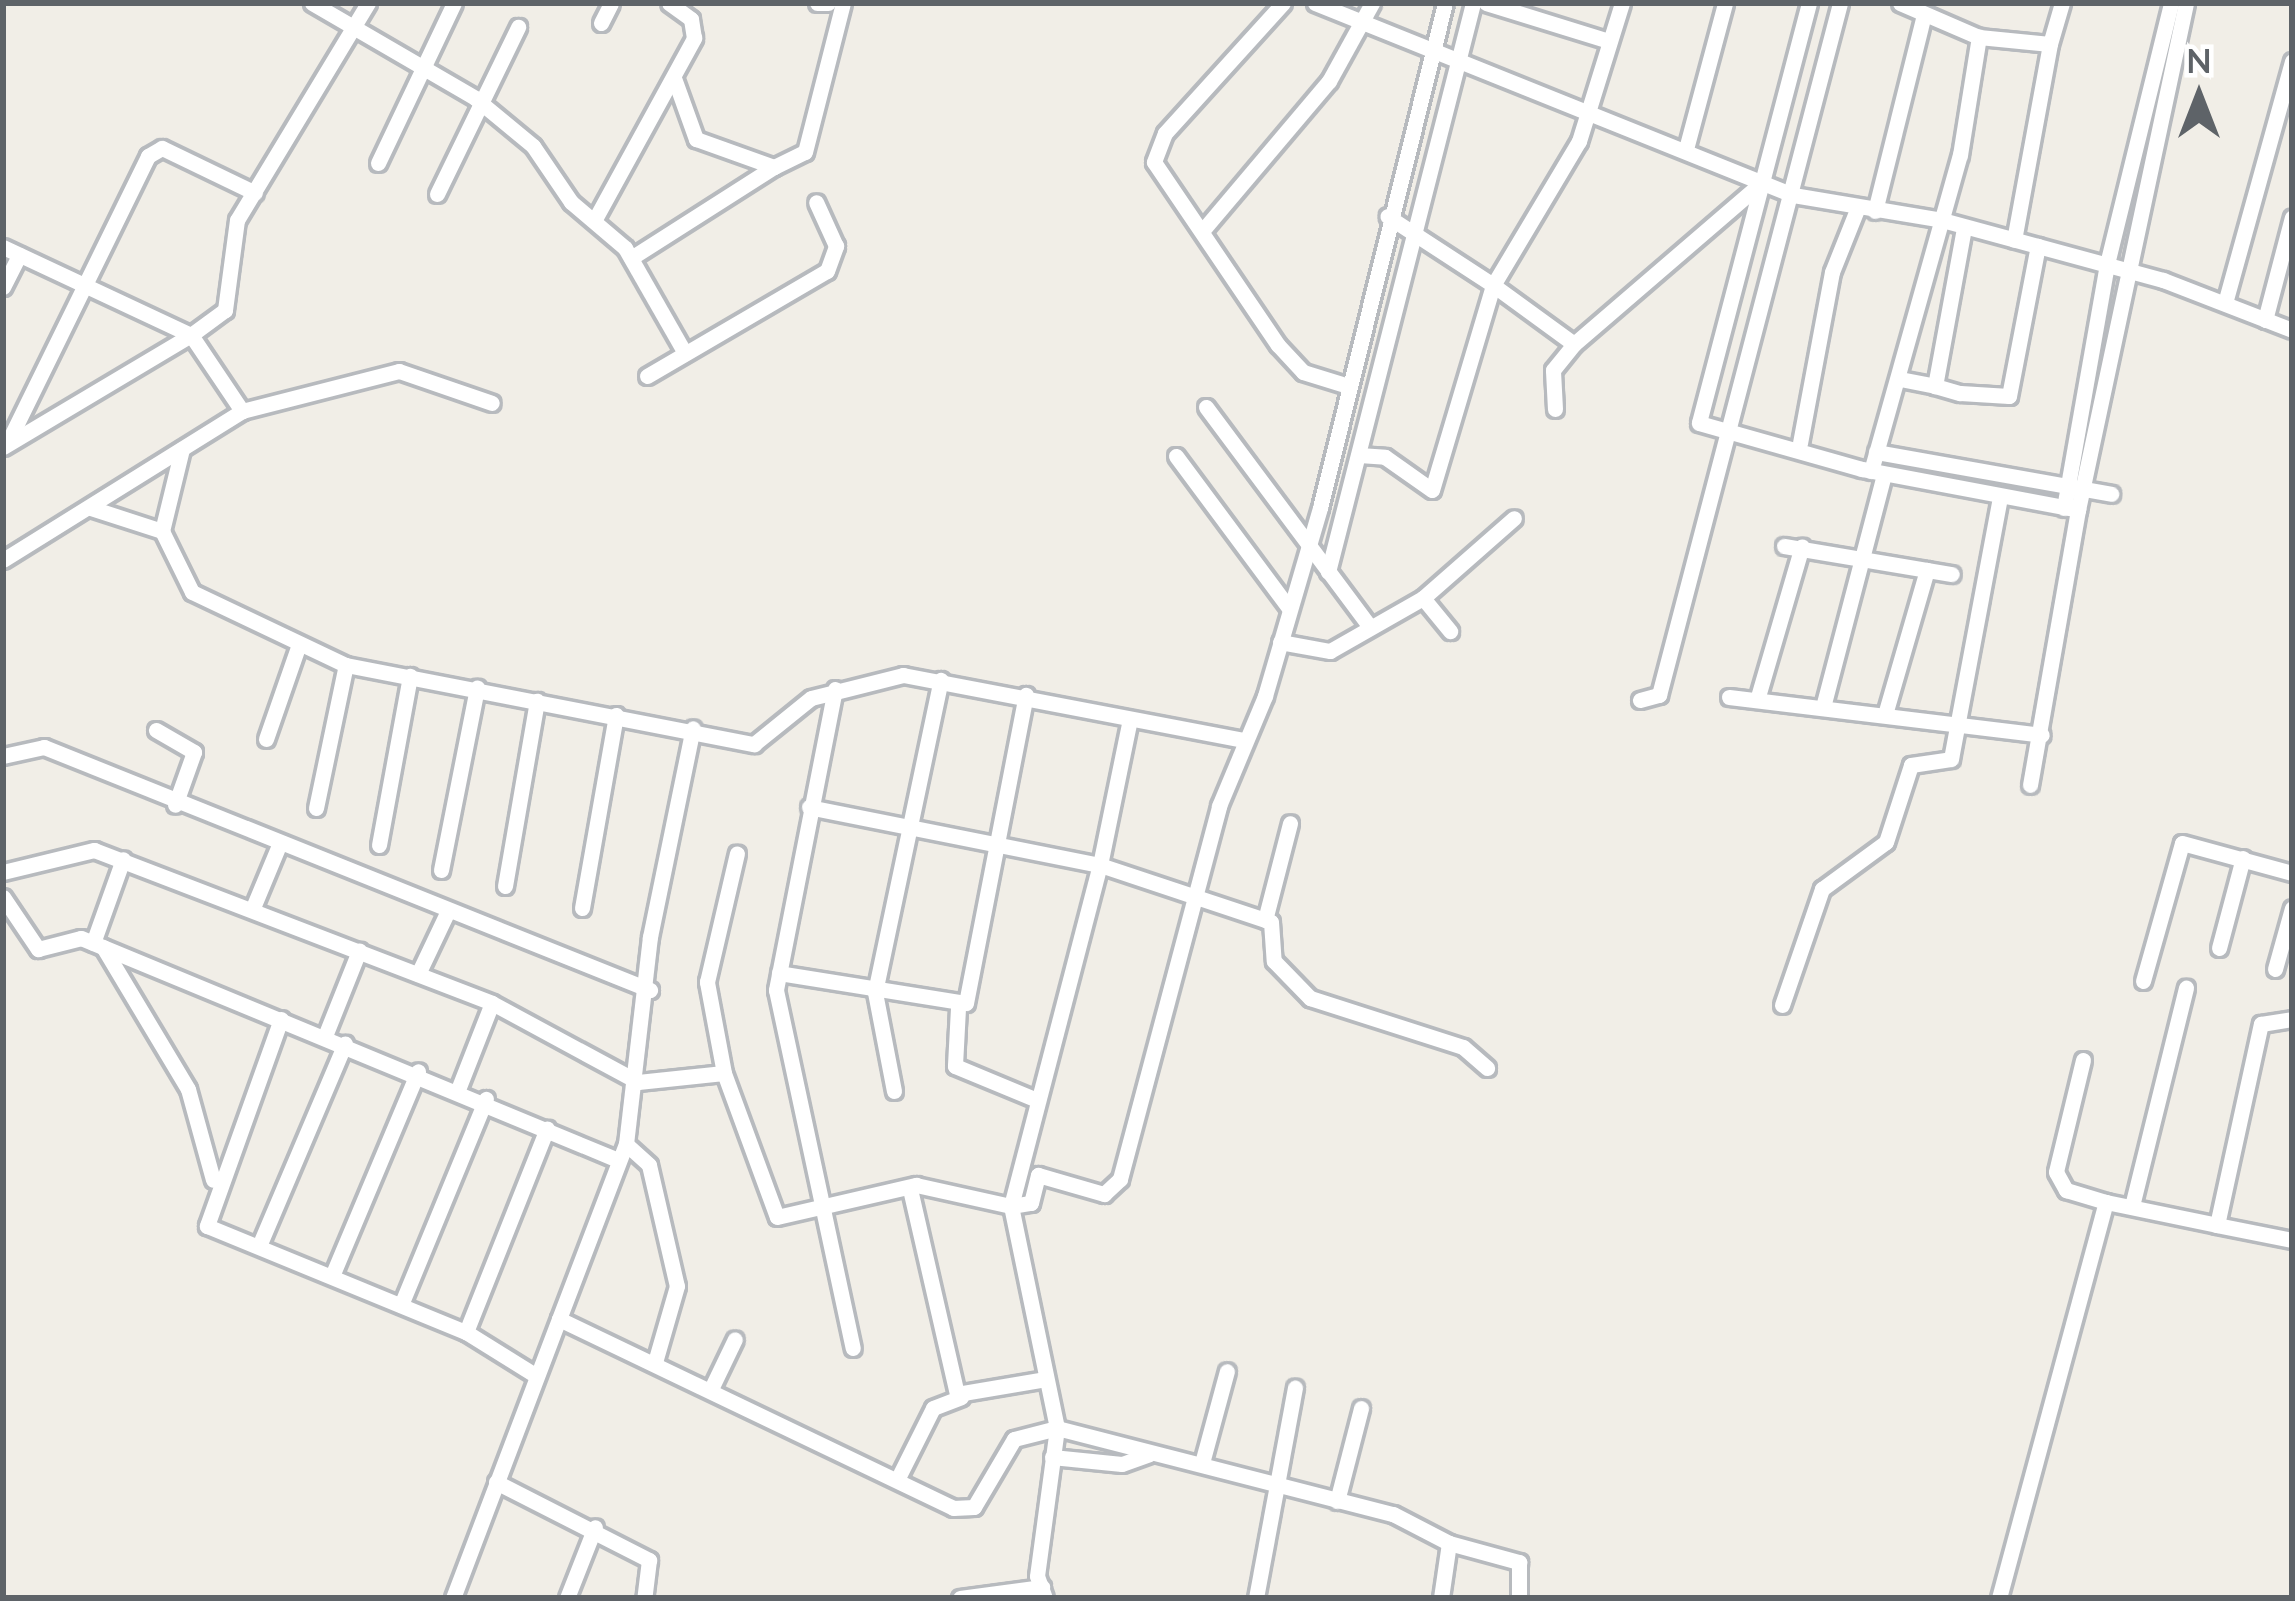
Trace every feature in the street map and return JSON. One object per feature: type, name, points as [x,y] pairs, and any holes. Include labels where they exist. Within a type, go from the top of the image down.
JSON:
[{"type":"street","points":[[312,3],[481,102],[632,258],[685,352]]},
{"type":"street","points":[[5,446],[225,310],[231,234],[358,28],[368,3]]},
{"type":"street","points":[[378,163],[454,3]]},
{"type":"street","points":[[601,23],[611,3]]},
{"type":"street","points":[[594,221],[674,78],[695,28],[669,3]]},
{"type":"street","points":[[817,3],[827,3]]},
{"type":"street","points":[[632,258],[805,152],[843,3]]},
{"type":"street","points":[[1283,3],[1154,152],[1278,345],[1303,372],[1345,385]]},
{"type":"street","points":[[1315,3],[1686,149],[1760,184],[1793,195],[1942,220],[2107,264],[2292,330]]},
{"type":"street","points":[[1203,230],[1369,24],[1372,3]]},
{"type":"street","points":[[736,853],[707,982],[724,1073],[777,1216],[910,1189],[1011,1206],[1031,1203],[1038,1174],[1104,1194],[1120,1179],[1243,740],[1280,642],[1307,546],[1387,216],[1445,3]]},
{"type":"street","points":[[1328,572],[1418,238],[1473,3]]},
{"type":"street","points":[[1486,3],[1609,41]]},
{"type":"street","points":[[1359,455],[1385,458],[1432,490],[1493,285],[1588,112],[1622,3]]},
{"type":"street","points":[[1686,149],[1725,3]]},
{"type":"street","points":[[1809,3],[1699,423],[1800,443],[1878,472],[2071,509]]},
{"type":"street","points":[[1640,700],[1659,695],[1733,430],[1840,3]]},
{"type":"street","points":[[1900,3],[1978,37],[2050,44]]},
{"type":"street","points":[[2014,240],[2050,44],[2062,3]]},
{"type":"street","points":[[2077,488],[2107,264],[2171,3]]},
{"type":"street","points":[[2030,784],[2042,735],[2071,509],[2186,3]]},
{"type":"street","points":[[1800,443],[1832,272],[1867,209],[1924,15]]},
{"type":"street","points":[[437,194],[518,28]]},
{"type":"street","points":[[1822,707],[1866,560],[1878,472],[1876,452],[1942,220],[1978,37]]},
{"type":"street","points":[[2225,303],[2292,61]]},
{"type":"street","points":[[674,78],[696,139],[774,167]]},
{"type":"street","points":[[5,446],[81,284],[153,151],[255,193]]},
{"type":"street","points":[[1555,409],[1553,370],[1574,344],[1760,184]]},
{"type":"street","points":[[647,376],[827,271],[836,246],[816,202]]},
{"type":"street","points":[[1387,216],[1574,344]]},
{"type":"street","points":[[2265,320],[2292,217]]},
{"type":"street","points":[[1935,386],[1964,228]]},
{"type":"street","points":[[1900,379],[2009,395],[2038,246]]},
{"type":"street","points":[[3,287],[11,251],[191,335],[242,411]]},
{"type":"street","points":[[3,560],[242,411],[399,371],[492,403]]},
{"type":"street","points":[[1206,407],[1368,624]]},
{"type":"street","points":[[162,531],[182,449]]},
{"type":"street","points":[[1876,452],[2111,494]]},
{"type":"street","points":[[1176,456],[1289,608]]},
{"type":"street","points":[[1782,1005],[1822,889],[1883,846],[1907,770],[1951,759],[1962,720],[2000,497]]},
{"type":"street","points":[[91,508],[162,531],[201,600],[346,665],[761,743],[786,712],[835,689],[903,675],[1243,740]]},
{"type":"street","points":[[1280,642],[1330,651],[1368,624],[1423,598],[1514,518]]},
{"type":"street","points":[[1784,546],[1952,574]]},
{"type":"street","points":[[1757,700],[1802,546]]},
{"type":"street","points":[[1886,711],[1927,570]]},
{"type":"street","points":[[1423,598],[1450,631]]},
{"type":"street","points":[[266,739],[298,647]]},
{"type":"street","points":[[316,808],[346,665]]},
{"type":"street","points":[[379,844],[410,676]]},
{"type":"street","points":[[894,1091],[875,992],[940,680]]},
{"type":"street","points":[[441,871],[477,688]]},
{"type":"street","points":[[835,689],[778,973],[853,1348]]},
{"type":"street","points":[[1026,695],[972,991],[958,1008],[955,1066],[1037,1100]]},
{"type":"street","points":[[1729,697],[1962,720],[2042,735]]},
{"type":"street","points":[[505,886],[537,701]]},
{"type":"street","points":[[582,908],[616,715]]},
{"type":"street","points":[[960,1598],[1044,1592],[1057,1427],[1011,1206],[1100,865],[1130,719]]},
{"type":"street","points":[[453,1598],[626,1144],[693,728]]},
{"type":"street","points":[[156,730],[194,752],[175,805]]},
{"type":"street","points":[[3,756],[44,747],[446,915],[650,991]]},
{"type":"street","points":[[809,806],[1200,890],[1277,930],[1274,961],[1310,998],[1463,1047],[1487,1068]]},
{"type":"street","points":[[1264,920],[1290,824]]},
{"type":"street","points":[[2144,981],[2182,843],[2292,873]]},
{"type":"street","points":[[252,910],[279,845]]},
{"type":"street","points":[[3,872],[64,850],[123,859],[492,1003],[638,1082],[724,1073]]},
{"type":"street","points":[[2219,948],[2243,858]]},
{"type":"street","points":[[123,859],[98,945],[200,1114],[214,1186]]},
{"type":"street","points":[[3,897],[38,949],[70,936],[98,945],[459,1087],[618,1160]]},
{"type":"street","points":[[418,974],[446,915]]},
{"type":"street","points":[[2275,969],[2291,915]]},
{"type":"street","points":[[326,1036],[359,951]]},
{"type":"street","points":[[778,973],[958,1008]]},
{"type":"street","points":[[2132,1206],[2186,988]]},
{"type":"street","points":[[459,1087],[492,1003]]},
{"type":"street","points":[[281,1018],[214,1186],[207,1226],[466,1332],[535,1375]]},
{"type":"street","points":[[2217,1225],[2261,1024],[2292,1019]]},
{"type":"street","points":[[259,1246],[345,1043]]},
{"type":"street","points":[[2083,1060],[2056,1172],[2066,1190],[2292,1240]]},
{"type":"street","points":[[332,1276],[418,1071]]},
{"type":"street","points":[[401,1305],[486,1099]]},
{"type":"street","points":[[466,1332],[547,1128]]},
{"type":"street","points":[[626,1144],[649,1165],[677,1286],[655,1362]]},
{"type":"street","points":[[910,1189],[961,1397]]},
{"type":"street","points":[[1999,1598],[2106,1202]]},
{"type":"street","points":[[560,1319],[898,1478],[974,1507],[1014,1439],[1057,1427],[1273,1482],[1449,1543],[1520,1562],[1519,1598]]},
{"type":"street","points":[[711,1389],[735,1339]]},
{"type":"street","points":[[1202,1463],[1227,1371]]},
{"type":"street","points":[[898,1478],[933,1408],[961,1397],[1046,1379]]},
{"type":"street","points":[[1256,1598],[1273,1482],[1295,1388]]},
{"type":"street","points":[[1337,1501],[1361,1408]]},
{"type":"street","points":[[1052,1457],[1122,1465],[1149,1454]]},
{"type":"street","points":[[496,1482],[595,1527],[649,1560],[644,1598]]},
{"type":"street","points":[[567,1598],[595,1527]]},
{"type":"street","points":[[1442,1598],[1449,1543]]}]
